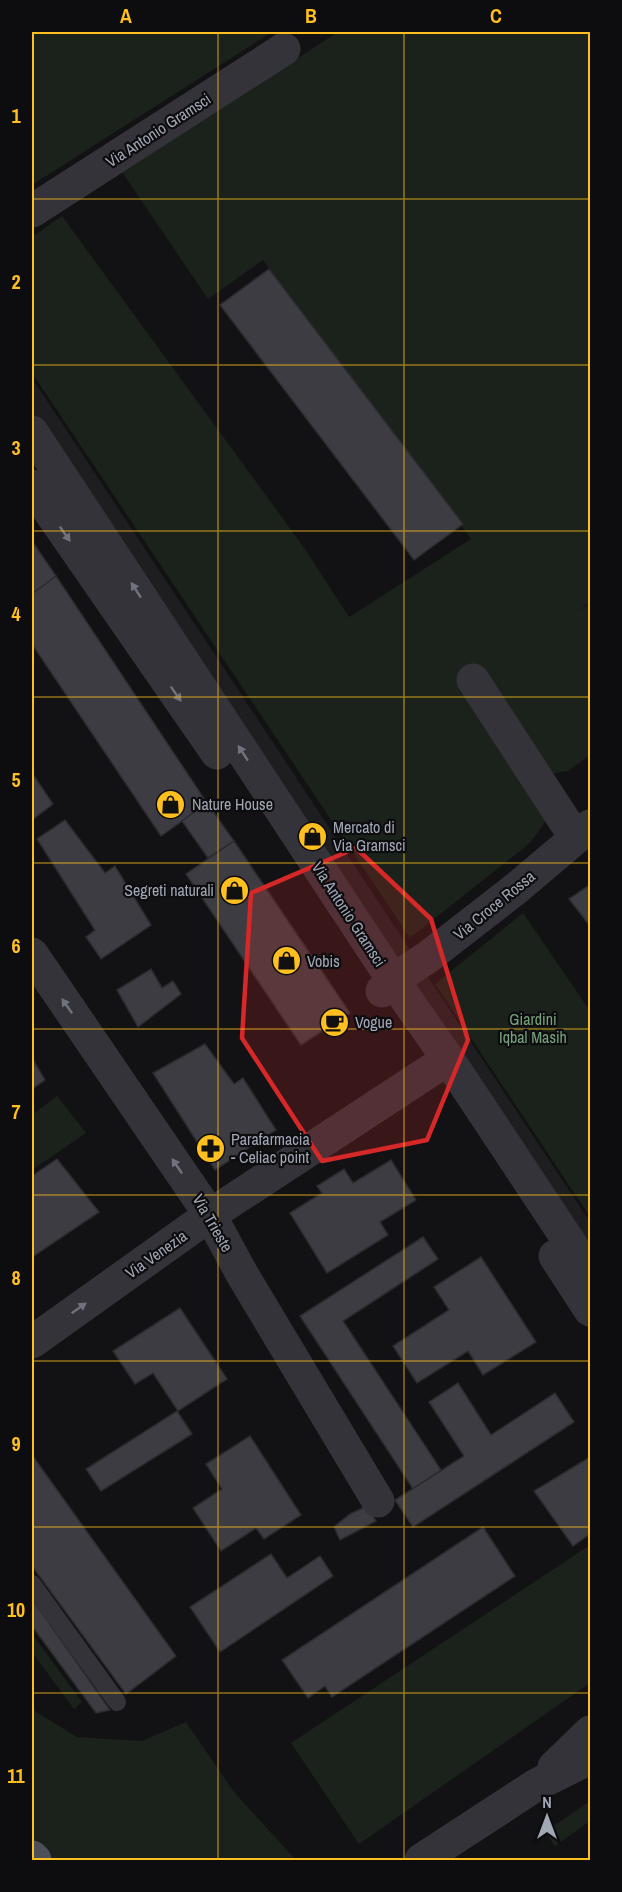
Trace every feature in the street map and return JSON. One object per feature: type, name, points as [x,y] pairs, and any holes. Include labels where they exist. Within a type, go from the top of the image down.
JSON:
[{"type":"main road","points":[[32,1857],[35,1860]]},
{"type":"street","name":"Via Antonio Gramsci","points":[[32,211],[284,49]]},
{"type":"street","name":"Via Antonio Gramsci","points":[[32,432],[440,1064],[591,1310]]},
{"type":"street","name":"Via Antonio Gramsci","points":[[32,486],[388,986]]},
{"type":"street","points":[[473,680],[583,831]]},
{"type":"street","name":"Via Croce Rossa","points":[[388,986],[518,887],[583,831]]},
{"type":"street","name":"Via Trieste","points":[[32,954],[210,1215],[242,1274],[378,1501]]},
{"type":"street","name":"Via Antonio Gramsci","points":[[440,1064],[591,1273]]},
{"type":"street","name":"Via Venezia","points":[[32,1342],[210,1215],[440,1064]]},
{"type":"street","points":[[536,1785],[591,1732]]},
{"type":"street","points":[[421,1860],[536,1785],[591,1758]]},
{"type":"lane","points":[[32,1584],[117,1702]]},
{"type":"highlighted area","points":[[356,848],[431,919],[468,1040],[427,1140],[322,1161],[242,1038],[251,893]]},
{"type":"shaded area","name":"Mercato di Via Gramsci","points":[[32,378],[590,1222],[590,1287],[32,449]]},
{"type":"green space","points":[[32,32],[272,32],[32,185]]},
{"type":"green space","points":[[338,32],[590,32],[590,602],[576,612],[590,603],[590,755],[568,771],[523,778],[546,821],[530,843],[410,938],[32,373],[32,237],[62,216],[305,549],[349,617],[471,539],[263,260],[208,299],[122,172]]},
{"type":"green space","name":"Giardini Iqbal Masih","points":[[523,913],[590,1011],[590,1217],[435,984]]},
{"type":"green space","points":[[57,1096],[86,1133],[32,1170],[32,1115]]},
{"type":"green space","points":[[590,1545],[590,1683],[359,1844],[291,1743]]},
{"type":"green space","points":[[32,1634],[82,1702],[74,1709],[32,1652]]},
{"type":"green space","points":[[32,1706],[36,1712],[77,1737],[142,1741],[186,1722],[234,1792],[296,1860],[53,1860],[32,1838]]},
{"type":"green space","points":[[590,1801],[590,1821],[555,1846],[545,1832]]},
{"type":"building","points":[[269,269],[463,524],[414,560],[220,305]]},
{"type":"building","points":[[32,541],[56,576],[32,594]]},
{"type":"building","points":[[56,576],[207,803],[161,836],[32,644],[32,594]]},
{"type":"building","points":[[32,773],[53,804],[32,820]]},
{"type":"building","points":[[207,803],[234,841],[208,858],[182,821]]},
{"type":"building","points":[[65,820],[105,873],[115,866],[151,925],[101,959],[86,937],[95,930],[37,839]]},
{"type":"building","points":[[234,841],[350,1013],[301,1045],[186,874]]},
{"type":"building","points":[[590,885],[590,926],[569,899]]},
{"type":"building","points":[[151,969],[162,988],[173,981],[181,994],[138,1027],[117,990]]},
{"type":"building","points":[[205,1044],[234,1084],[243,1078],[276,1130],[215,1170],[153,1073]]},
{"type":"building","points":[[32,1058],[45,1080],[32,1089]]},
{"type":"building","points":[[57,1159],[99,1212],[32,1257],[32,1176]]},
{"type":"building","points":[[391,1160],[416,1200],[380,1222],[388,1235],[327,1273],[290,1213],[322,1193],[317,1186],[344,1169],[353,1183]]},
{"type":"building","points":[[423,1237],[438,1259],[343,1321],[441,1470],[413,1489],[300,1316]]},
{"type":"building","points":[[481,1257],[536,1342],[483,1375],[468,1351],[417,1383],[393,1346],[449,1310],[434,1287]]},
{"type":"building","points":[[180,1308],[227,1379],[178,1411],[153,1373],[135,1384],[113,1351]]},
{"type":"building","points":[[458,1383],[491,1435],[555,1393],[574,1422],[413,1527],[395,1500],[464,1456],[429,1402]]},
{"type":"building","points":[[177,1411],[192,1434],[101,1491],[86,1469]]},
{"type":"building","points":[[250,1436],[301,1515],[264,1539],[256,1528],[221,1551],[193,1508],[222,1489],[206,1464]]},
{"type":"building","points":[[32,1455],[176,1656],[126,1694],[32,1566]]},
{"type":"building","points":[[590,1457],[590,1534],[573,1546],[534,1491]]},
{"type":"building","points":[[367,1506],[376,1521],[340,1540],[334,1527],[350,1514]]},
{"type":"building","points":[[483,1527],[515,1576],[332,1697],[325,1686],[308,1698],[282,1660]]},
{"type":"building","points":[[271,1554],[287,1578],[320,1556],[333,1576],[220,1652],[190,1607]]},
{"type":"building","points":[[32,1599],[110,1710],[96,1713],[32,1626]]},
{"type":"place","name":"Nature House","points":[[171,804]]},
{"type":"place","name":"Mercato di Via Gramsci","points":[[312,836]]},
{"type":"place","name":"Segreti naturali","points":[[235,890]]},
{"type":"place","name":"Vobis","points":[[286,961]]},
{"type":"place","name":"Vogue","points":[[334,1022]]},
{"type":"place","name":"Parafarmacia - Celiac point","points":[[210,1148]]}]
